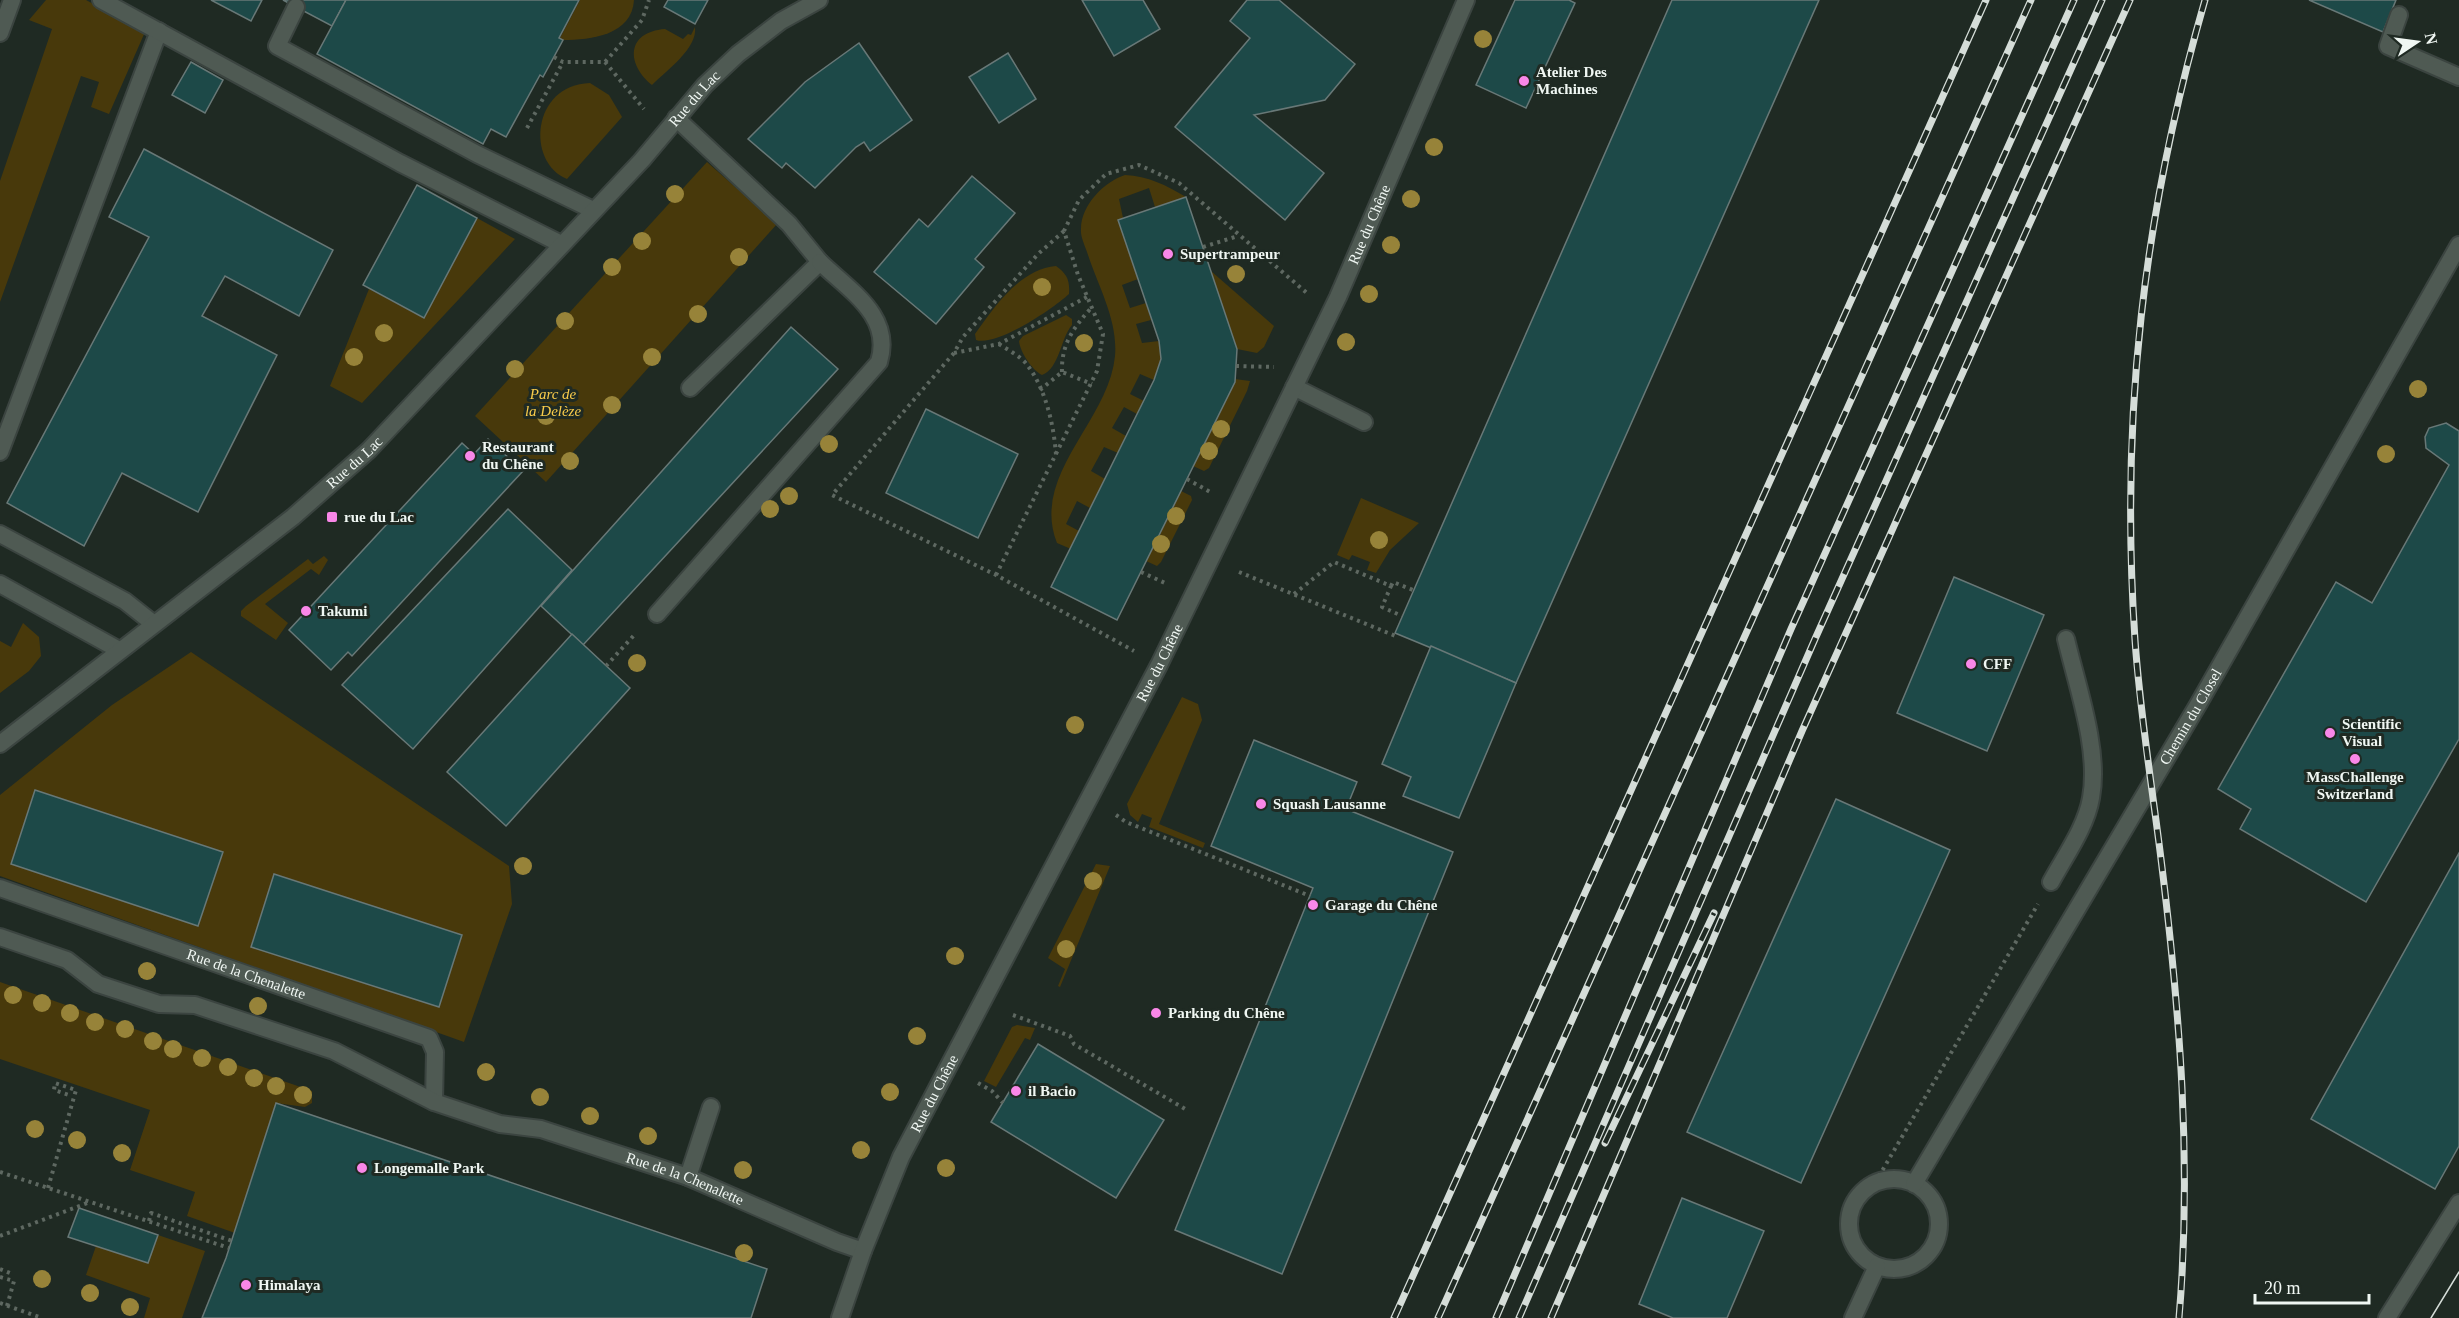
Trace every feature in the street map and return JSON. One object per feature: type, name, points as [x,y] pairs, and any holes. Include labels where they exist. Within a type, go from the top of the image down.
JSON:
[{"type":"street","points":[[0,33],[12,0]]},
{"type":"street","points":[[101,0],[400,164],[561,244]]},
{"type":"street","name":"Rue du Lac","points":[[0,744],[118,650],[293,517],[369,450],[642,160],[705,86],[738,54],[782,21],[819,0]]},
{"type":"street","name":"Rue du Chêne","points":[[840,1318],[863,1251],[901,1157],[1159,665],[1338,297],[1466,0]]},
{"type":"street","points":[[296,7],[277,46],[477,154],[593,210]]},
{"type":"street","points":[[2399,15],[2388,46],[2459,77]]},
{"type":"street","points":[[0,452],[159,31]]},
{"type":"street","points":[[657,614],[879,362],[884,346],[882,329],[873,313],[820,262],[789,224],[676,118]]},
{"type":"street","name":"Chemin du Closel","points":[[1914,1184],[2199,704],[2459,245]]},
{"type":"street","points":[[690,388],[820,262]]},
{"type":"street","points":[[1294,387],[1364,422]]},
{"type":"street","points":[[0,534],[125,601],[154,624]]},
{"type":"street","points":[[0,584],[118,650]]},
{"type":"street","points":[[2051,882],[2078,833],[2091,799],[2093,757],[2066,639]]},
{"type":"street","name":"Rue de la Chenalette","points":[[0,888],[429,1038],[435,1052],[434,1102]]},
{"type":"street","name":"Rue de la Chenalette","points":[[0,937],[67,960],[98,984],[159,1004],[195,1005],[334,1051],[434,1102],[500,1124],[541,1129],[688,1178],[863,1251]]},
{"type":"street","points":[[688,1178],[711,1107]]},
{"type":"street","points":[[1889,1179],[1914,1184],[1929,1195],[1937,1208],[1940,1223],[1938,1238],[1931,1251],[1920,1262],[1907,1268],[1892,1270],[1877,1266],[1864,1258],[1855,1247],[1850,1225],[1854,1203],[1863,1191],[1875,1183],[1889,1179]]},
{"type":"street","points":[[2387,1318],[2459,1203]]},
{"type":"street","points":[[1853,1318],[1877,1266]]},
{"type":"path","points":[[554,57],[563,62],[605,62],[642,20],[649,0]]},
{"type":"path","points":[[527,128],[563,62]]},
{"type":"path","points":[[605,62],[644,109]]},
{"type":"path","points":[[1159,665],[996,575],[832,495],[954,353],[963,338],[1038,254],[1064,231],[1079,200],[1106,174],[1139,165],[1179,183],[1314,299]]},
{"type":"path","points":[[996,575],[1057,456],[1097,371],[1103,334],[1087,297],[1064,231]]},
{"type":"path","points":[[1203,248],[1238,236]]},
{"type":"path","points":[[954,353],[999,344],[1087,297]]},
{"type":"path","points":[[1062,372],[1062,357],[1071,329],[1092,307]]},
{"type":"path","points":[[999,344],[1028,366],[1040,390],[1055,437],[1057,456]]},
{"type":"path","points":[[1236,366],[1278,367]]},
{"type":"path","points":[[1062,372],[1092,384]]},
{"type":"path","points":[[1040,390],[1062,372]]},
{"type":"path","points":[[1187,479],[1213,493]]},
{"type":"path","points":[[1294,595],[1334,562],[1391,586]]},
{"type":"path","points":[[1141,572],[1167,585]]},
{"type":"path","points":[[1239,572],[1398,636]]},
{"type":"path","points":[[1402,616],[1382,608],[1391,586],[1393,582],[1413,590]]},
{"type":"path","points":[[606,666],[636,633]]},
{"type":"path","points":[[1116,815],[1126,822],[1310,896]]},
{"type":"path","points":[[1875,1183],[2051,882]]},
{"type":"path","points":[[1013,1015],[1070,1036],[1074,1044],[1187,1110]]},
{"type":"path","points":[[48,1188],[76,1090],[56,1083],[54,1090],[69,1095]]},
{"type":"path","points":[[978,1083],[992,1091],[1003,1103]]},
{"type":"path","points":[[0,1172],[229,1248]]},
{"type":"path","points":[[0,1236],[91,1202]]},
{"type":"path","points":[[149,1221],[151,1213],[232,1240]]},
{"type":"path","points":[[0,1269],[10,1273]]},
{"type":"path","points":[[0,1277],[14,1281],[7,1306]]},
{"type":"path","points":[[0,1303],[42,1318]]},
{"type":"green space","points":[[46,0],[86,0],[145,32],[109,114],[91,107],[99,82],[81,76],[0,302],[0,181],[52,29],[29,20]]},
{"type":"green space","points":[[580,0],[634,0],[632,12],[618,28],[597,37],[563,40],[560,38]]},
{"type":"green space","points":[[695,27],[692,43],[673,66],[652,85],[643,77],[634,59],[637,42],[652,31],[665,29],[683,39],[688,34],[691,35]]},
{"type":"green space","points":[[590,83],[609,95],[622,117],[567,179],[554,170],[545,158],[541,142],[541,126],[546,110],[556,97],[570,87]]},
{"type":"green space","name":"Parc de la Delèze","points":[[707,162],[777,224],[546,482],[475,416]]},
{"type":"green space","points":[[1125,175],[1157,182],[1186,197],[1155,207],[1149,188],[1119,199],[1123,218],[1118,220],[1138,279],[1122,285],[1130,308],[1146,303],[1151,320],[1136,324],[1142,343],[1159,341],[1161,359],[1154,380],[1140,374],[1130,394],[1144,401],[1137,414],[1124,407],[1112,428],[1126,436],[1118,453],[1104,447],[1091,471],[1105,479],[1090,508],[1077,501],[1066,524],[1079,531],[1071,549],[1057,543],[1051,518],[1054,494],[1062,471],[1100,403],[1110,380],[1115,356],[1111,317],[1082,239],[1082,220],[1089,203],[1095,196],[1109,183]]},
{"type":"green space","points":[[477,218],[515,239],[362,403],[330,386],[369,289],[424,318]]},
{"type":"green space","points":[[1056,266],[1067,278],[1069,294],[1039,317],[1011,332],[985,341],[976,340],[975,334],[1009,291],[1031,274]]},
{"type":"green space","points":[[1211,271],[1274,326],[1264,347],[1257,353],[1237,349]]},
{"type":"green space","points":[[1066,315],[1072,319],[1072,325],[1053,366],[1042,375],[1027,360],[1019,341],[1023,336]]},
{"type":"green space","points":[[1235,379],[1250,381],[1247,391],[1209,468],[1204,471],[1193,466]]},
{"type":"green space","points":[[1181,491],[1191,496],[1192,500],[1157,566],[1146,561]]},
{"type":"green space","points":[[1361,498],[1419,523],[1390,550],[1376,573],[1367,570],[1370,562],[1352,555],[1349,560],[1337,555]]},
{"type":"green space","points":[[324,556],[328,560],[319,575],[311,569],[265,604],[288,623],[276,640],[241,616],[241,611],[246,606],[308,559],[313,564]]},
{"type":"green space","points":[[23,623],[39,637],[41,656],[29,671],[0,693],[0,641],[11,647]]},
{"type":"green space","points":[[191,652],[509,866],[512,904],[464,1042],[0,876],[0,795],[112,705]],"holes":[[[35,790],[223,852],[198,926],[11,864]],[[274,874],[461,935],[438,1007],[251,946]]]},
{"type":"green space","points":[[1182,697],[1198,704],[1202,720],[1159,824],[1205,843],[1203,848],[1149,827],[1152,818],[1142,814],[1138,822],[1130,815],[1127,804]]},
{"type":"green space","points":[[1096,864],[1110,866],[1060,987],[1058,986],[1065,969],[1048,958]]},
{"type":"green space","points":[[0,982],[312,1091],[312,1103],[305,1107],[276,1103],[235,1233],[187,1216],[195,1192],[130,1170],[150,1110],[0,1059]]},
{"type":"green space","points":[[1017,1025],[1035,1028],[1030,1040],[1025,1038],[996,1087],[984,1081],[1012,1027]]},
{"type":"green space","points":[[158,1235],[205,1251],[182,1318],[144,1318],[150,1298],[86,1275],[96,1246],[148,1262]]},
{"type":"building","points":[[211,0],[262,0],[251,21]]},
{"type":"building","points":[[283,0],[346,0],[332,26]]},
{"type":"building","points":[[346,0],[579,0],[559,38],[563,40],[543,77],[540,75],[506,137],[491,129],[483,144],[317,54]]},
{"type":"building","points":[[668,0],[708,0],[695,24],[664,7]]},
{"type":"building","points":[[1082,0],[1143,0],[1160,29],[1114,56]]},
{"type":"building","points":[[1247,0],[1279,0],[1355,64],[1325,100],[1254,115],[1324,173],[1285,220],[1175,127],[1250,38],[1230,21]]},
{"type":"building","points":[[1515,0],[1569,0],[1575,3],[1526,108],[1476,85]]},
{"type":"building","points":[[1672,0],[1819,0],[1516,683],[1395,633]]},
{"type":"building","points":[[2309,0],[2396,0],[2383,32]]},
{"type":"building","points":[[859,43],[912,120],[870,151],[864,142],[856,147],[815,188],[786,163],[782,168],[748,139],[805,82]]},
{"type":"building","points":[[1008,53],[1036,99],[999,123],[969,77]]},
{"type":"building","points":[[191,62],[223,80],[205,113],[172,95]]},
{"type":"building","points":[[144,149],[333,250],[299,316],[225,276],[202,316],[277,355],[198,512],[122,473],[84,546],[7,503],[149,237],[109,217]]},
{"type":"building","points":[[972,176],[1015,213],[975,259],[984,267],[936,324],[874,272],[919,219],[928,227]]},
{"type":"building","points":[[417,185],[477,218],[424,318],[363,285]]},
{"type":"building","points":[[1186,197],[1237,349],[1235,382],[1117,620],[1051,587],[1154,380],[1161,359],[1159,341],[1118,220]]},
{"type":"building","points":[[791,327],[838,369],[583,645],[541,606]]},
{"type":"building","points":[[926,409],[1018,454],[978,538],[886,493]]},
{"type":"building","points":[[2446,423],[2459,431],[2459,739],[2366,902],[2240,829],[2251,809],[2218,789],[2336,582],[2372,603],[2449,465],[2426,448],[2425,437],[2429,428]]},
{"type":"building","points":[[488,439],[523,471],[352,656],[348,652],[331,670],[289,630],[462,443],[474,454]]},
{"type":"building","points":[[508,509],[572,570],[413,749],[342,685]]},
{"type":"building","name":"CFF","points":[[1954,577],[2044,615],[1987,751],[1897,713]]},
{"type":"building","points":[[572,634],[630,688],[506,826],[447,772]]},
{"type":"building","points":[[1431,646],[1516,683],[1459,818],[1403,796],[1411,777],[1382,764]]},
{"type":"building","points":[[1254,740],[1357,782],[1346,809],[1453,852],[1282,1274],[1175,1230],[1313,888],[1211,846]]},
{"type":"building","points":[[35,790],[223,852],[198,926],[11,864]]},
{"type":"building","points":[[1836,799],[1950,850],[1801,1183],[1687,1132]]},
{"type":"building","points":[[2459,853],[2459,1146],[2435,1189],[2311,1119]]},
{"type":"building","points":[[274,874],[462,935],[439,1007],[251,947]]},
{"type":"building","points":[[1038,1044],[1164,1120],[1116,1198],[991,1122]]},
{"type":"building","name":"Longemalle Park","points":[[276,1103],[767,1269],[751,1318],[202,1318],[226,1258]]},
{"type":"building","points":[[1682,1198],[1764,1231],[1727,1318],[1673,1318],[1639,1304]]},
{"type":"building","points":[[79,1208],[158,1235],[148,1263],[68,1237]]},
{"type":"tram line","points":[[2431,1318],[2459,1272]]},
{"type":"railway","points":[[1394,1318],[1986,0]]},
{"type":"railway","points":[[1438,1318],[2031,0]]},
{"type":"railway","points":[[1496,1318],[1791,629],[2074,0]]},
{"type":"railway","points":[[1519,1318],[1815,639],[2102,0]]},
{"type":"railway","points":[[1551,1318],[1802,731],[2130,0]]},
{"type":"railway","points":[[2179,1318],[2184,1203],[2182,1088],[2168,916],[2137,667],[2131,557],[2131,476],[2134,396],[2141,317],[2152,238],[2166,159],[2205,0]]},
{"type":"railway","points":[[1605,1143],[1714,913]]},
{"type":"place","name":"Atelier Des Machines","points":[[1524,81]]},
{"type":"place","name":"Supertrampeur","points":[[1168,254]]},
{"type":"place","name":"Restaurant du Chêne","points":[[470,456]]},
{"type":"place","name":"rue du Lac","points":[[332,517]]},
{"type":"place","name":"Takumi","points":[[306,611]]},
{"type":"place","name":"CFF","points":[[1971,664]]},
{"type":"place","name":"Scientific Visual","points":[[2330,733]]},
{"type":"place","name":"MassChallenge Switzerland","points":[[2355,759]]},
{"type":"place","name":"Squash Lausanne","points":[[1261,804]]},
{"type":"place","name":"Garage du Chêne","points":[[1313,905]]},
{"type":"place","name":"Parking du Chêne","points":[[1156,1013]]},
{"type":"place","name":"il Bacio","points":[[1016,1091]]},
{"type":"place","name":"Longemalle Park","points":[[362,1168]]},
{"type":"place","name":"Himalaya","points":[[246,1285]]}]
